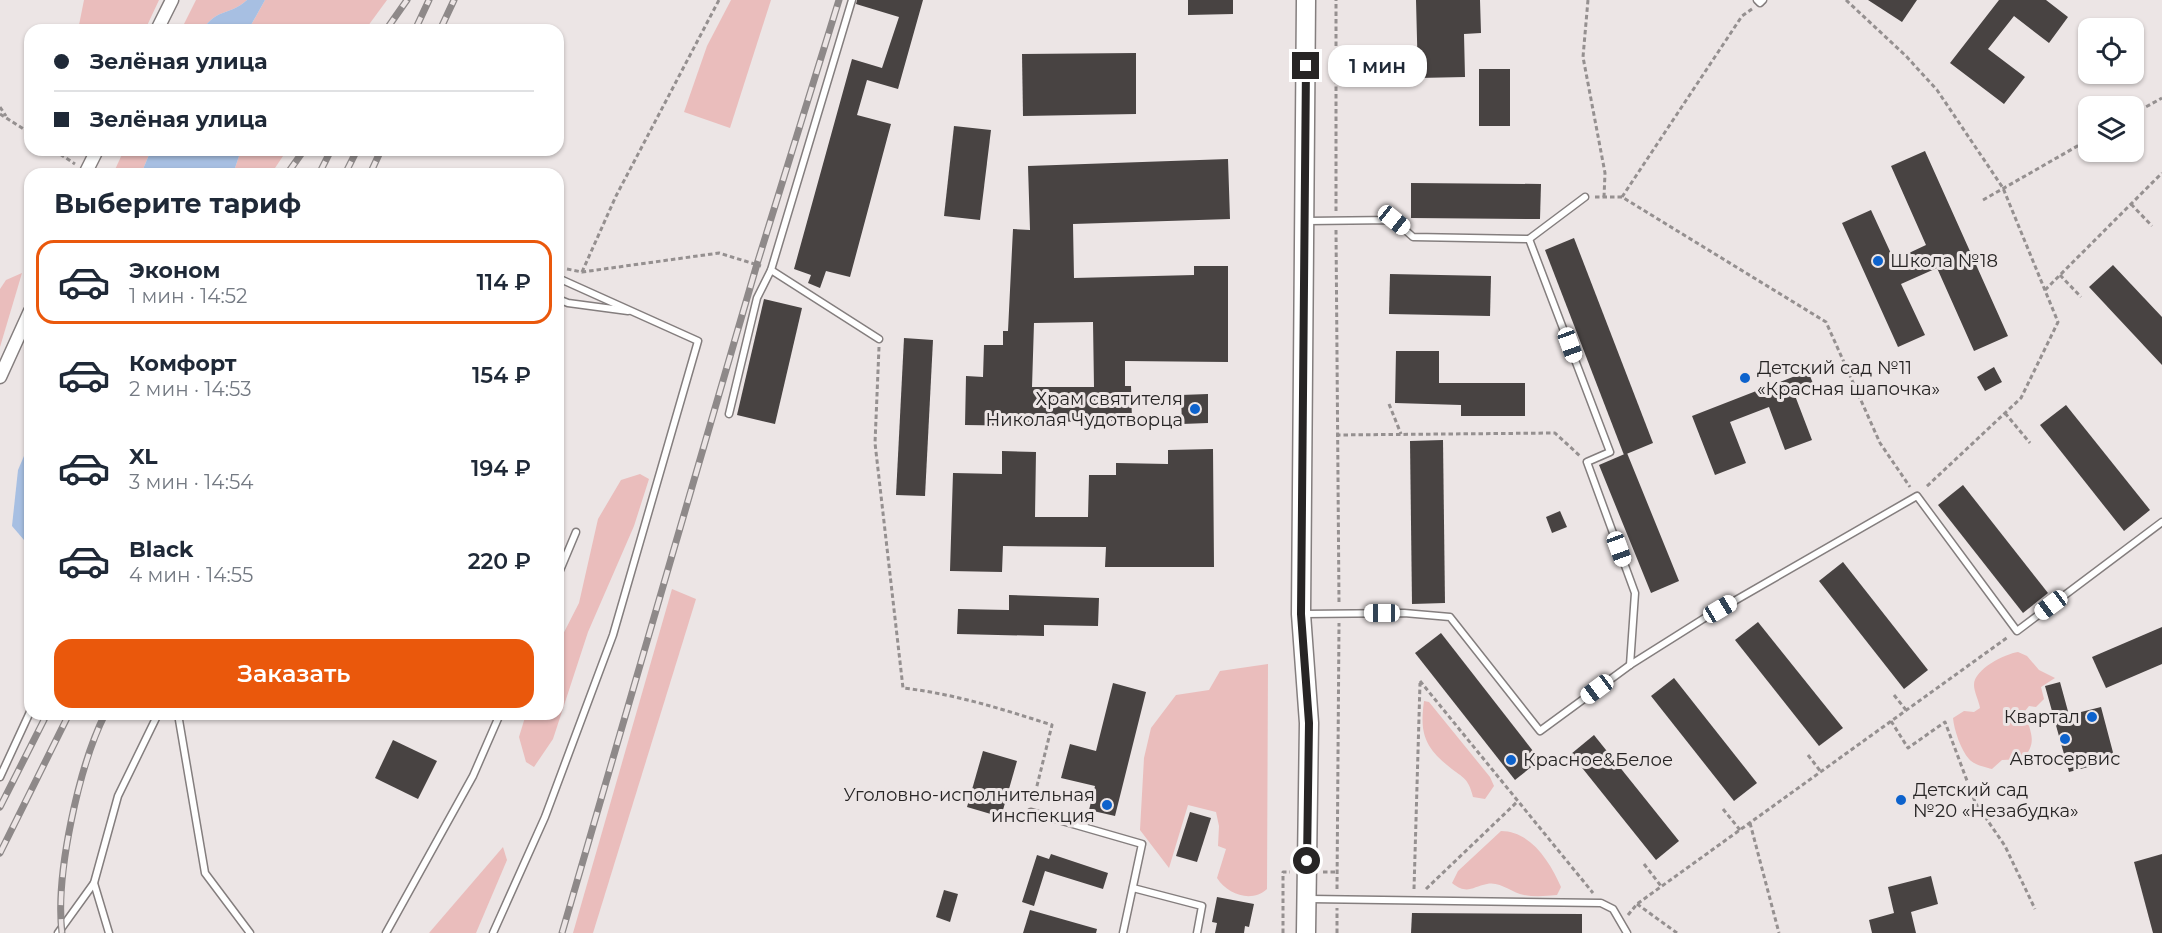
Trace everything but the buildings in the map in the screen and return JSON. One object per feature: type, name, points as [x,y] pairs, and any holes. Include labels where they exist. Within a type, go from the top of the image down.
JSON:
[{"type":"main road","points":[[1306,0],[1301,614],[1309,723],[1306,933]]},
{"type":"street","points":[[160,24],[171,0]]},
{"type":"street","points":[[0,378],[24,324]]},
{"type":"lane","points":[[729,414],[757,298],[771,270],[852,0]]},
{"type":"lane","points":[[1304,221],[1394,220],[1413,237],[1529,239],[1585,197]]},
{"type":"lane","points":[[1529,239],[1610,452],[1587,462],[1635,592],[1630,664]]},
{"type":"lane","points":[[771,270],[879,339]]},
{"type":"lane","points":[[493,933],[545,817],[613,635],[698,340],[564,281]]},
{"type":"lane","points":[[564,301],[635,312]]},
{"type":"lane","points":[[1301,614],[1404,613],[1450,616],[1540,731],[1630,664],[1712,613],[1917,496],[2017,631],[2162,522]]},
{"type":"lane","points":[[564,561],[576,532]]},
{"type":"lane","points":[[0,777],[26,720]]},
{"type":"lane","points":[[58,933],[94,883],[118,796],[155,720]]},
{"type":"lane","points":[[179,720],[205,873],[250,933]]},
{"type":"lane","points":[[386,933],[473,777],[497,720]]},
{"type":"lane","points":[[1031,812],[1142,844],[1123,933]]},
{"type":"lane","points":[[94,883],[109,933]]},
{"type":"lane","points":[[1133,888],[1202,906],[1197,933]]},
{"type":"lane","points":[[1306,899],[1601,903],[1613,909],[1627,933]]},
{"type":"path","points":[[582,272],[616,196],[719,0]]},
{"type":"path","points":[[1336,0],[1336,435],[1339,613],[1337,933]]},
{"type":"path","points":[[1588,0],[1583,57],[1605,173],[1604,197]]},
{"type":"path","points":[[1585,197],[1622,197],[1826,322],[1880,443],[1917,496],[2021,398],[2058,321],[2003,189],[1937,90],[1906,56],[1846,0]]},
{"type":"path","points":[[1622,197],[1742,16],[1760,1]]},
{"type":"path","points":[[2144,108],[2162,98]]},
{"type":"path","points":[[0,107],[7,117]]},
{"type":"path","points":[[0,114],[24,129]]},
{"type":"path","points":[[1983,200],[2078,146]]},
{"type":"path","points":[[62,156],[79,168]]},
{"type":"path","points":[[2045,290],[2162,173]]},
{"type":"path","points":[[2131,204],[2152,226]]},
{"type":"path","points":[[564,268],[582,272],[719,253],[752,262]]},
{"type":"path","points":[[2060,275],[2081,297]]},
{"type":"path","points":[[879,339],[875,442],[903,688],[945,693],[985,703],[1052,725],[1031,812]]},
{"type":"path","points":[[1389,404],[1401,434]]},
{"type":"path","points":[[2005,413],[2030,443]]},
{"type":"path","points":[[1336,435],[1555,433],[1587,462]]},
{"type":"path","points":[[1621,924],[1637,904],[1661,886],[2017,631]]},
{"type":"path","points":[[1414,901],[1420,681],[1601,903]]},
{"type":"path","points":[[1894,695],[1906,710]]},
{"type":"path","points":[[1891,721],[1908,748],[1945,722],[1975,802],[2005,846],[2035,909]]},
{"type":"path","points":[[1808,755],[1821,772]]},
{"type":"path","points":[[1414,901],[1518,801]]},
{"type":"path","points":[[1723,809],[1740,830]]},
{"type":"path","points":[[1750,823],[1779,933]]},
{"type":"path","points":[[1644,864],[1661,886]]},
{"type":"path","points":[[1283,872],[1283,933]]},
{"type":"path","points":[[1637,904],[1677,933]]},
{"type":"shaded area","points":[[84,0],[159,0],[148,24],[79,24]]},
{"type":"shaded area","points":[[196,0],[247,0],[207,24],[184,24]]},
{"type":"shaded area","points":[[265,0],[387,0],[369,24],[252,24]]},
{"type":"shaded area","points":[[731,0],[771,0],[730,128],[684,112],[707,46]]},
{"type":"shaded area","points":[[121,156],[148,156],[144,168],[116,168]]},
{"type":"shaded area","points":[[239,156],[283,156],[275,168],[235,168]]},
{"type":"shaded area","points":[[22,273],[0,347],[0,289],[6,280]]},
{"type":"shaded area","points":[[640,474],[649,479],[634,526],[588,632],[564,705],[564,632],[579,603],[598,519],[621,480]]},
{"type":"shaded area","points":[[672,589],[696,599],[593,933],[573,933]]},
{"type":"shaded area","points":[[2018,652],[2027,656],[2039,670],[2055,678],[2041,687],[2044,699],[2036,707],[2029,706],[2025,711],[2032,736],[2028,753],[2023,759],[2002,760],[1992,769],[1969,759],[1958,740],[1953,718],[1964,711],[1974,712],[1980,708],[1974,685],[1979,673],[1998,659]]},
{"type":"shaded area","points":[[1268,664],[1267,889],[1254,896],[1247,896],[1227,889],[1217,878],[1226,849],[1218,846],[1219,826],[1216,812],[1188,805],[1169,868],[1140,830],[1144,758],[1151,728],[1176,695],[1209,690],[1220,671]]},
{"type":"shaded area","points":[[1424,701],[1429,702],[1490,777],[1494,786],[1485,799],[1473,797],[1467,781],[1439,758],[1428,744],[1423,729]]},
{"type":"shaded area","points":[[524,720],[559,720],[553,739],[534,767],[526,762],[519,737]]},
{"type":"shaded area","points":[[1501,831],[1521,836],[1545,858],[1561,887],[1557,895],[1524,895],[1492,884],[1462,889],[1452,883],[1458,871]]},
{"type":"shaded area","points":[[503,847],[507,860],[476,933],[429,933]]},
{"type":"water","points":[[247,0],[265,0],[252,24],[207,24],[219,15]]},
{"type":"water","points":[[148,156],[239,156],[235,168],[144,168]]},
{"type":"water","points":[[24,456],[24,540],[12,526],[18,470]]},
{"type":"railway","points":[[390,24],[407,0]]},
{"type":"railway","points":[[418,24],[429,0]]},
{"type":"railway","points":[[443,24],[454,0]]},
{"type":"railway","points":[[562,933],[757,264],[839,0]]},
{"type":"railway","points":[[291,168],[300,156]]},
{"type":"railway","points":[[322,168],[328,156]]},
{"type":"railway","points":[[348,168],[354,156]]},
{"type":"railway","points":[[373,168],[378,156]]},
{"type":"railway","points":[[0,807],[44,720]]},
{"type":"railway","points":[[0,853],[66,720]]},
{"type":"railway","points":[[62,933],[62,882],[71,821],[86,762],[102,720]]},
{"type":"place","name":"Школа №18","points":[[1878,261]]},
{"type":"place","name":"Детский сад №11 «Красная шапочка»","points":[[1745,378]]},
{"type":"place","name":"Храм святителя Николая Чудотворца","points":[[1195,409]]},
{"type":"place","name":"Квартал","points":[[2092,717]]},
{"type":"place","name":"Автосервис","points":[[2065,739]]},
{"type":"place","name":"Красное&Белое","points":[[1511,760]]},
{"type":"place","name":"Детский сад №20 «Незабудка»","points":[[1901,800]]},
{"type":"place","name":"Уголовно-исполнительная инспекция","points":[[1107,805]]},
{"type":"route","points":[[1306,66],[1301,614],[1309,723],[1307,861]]}]
